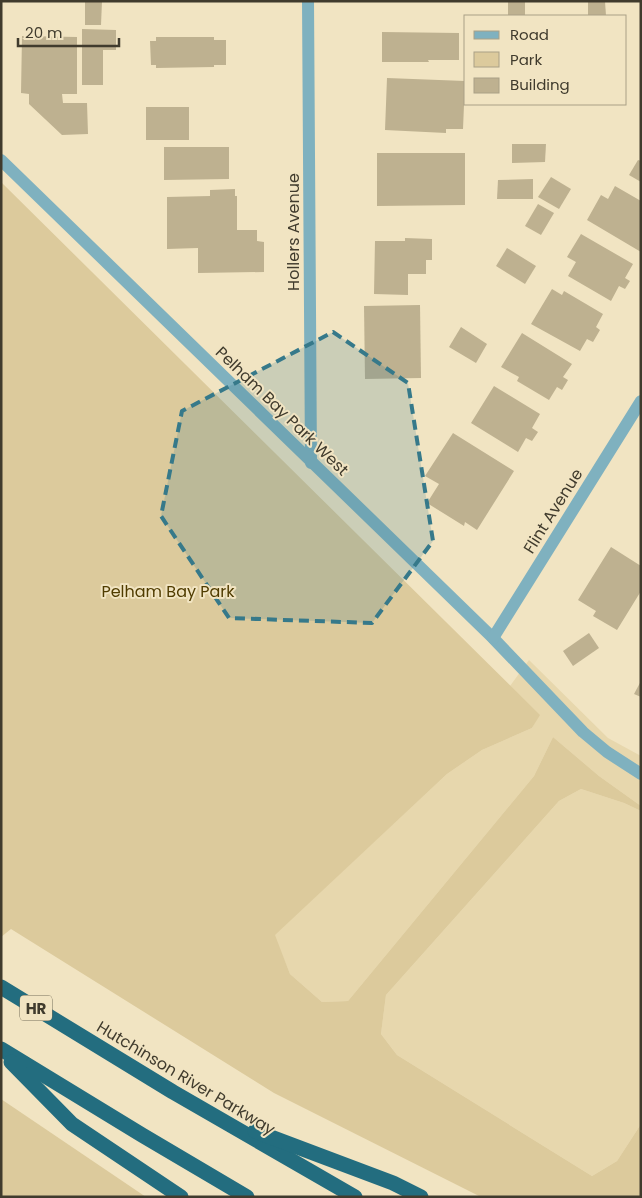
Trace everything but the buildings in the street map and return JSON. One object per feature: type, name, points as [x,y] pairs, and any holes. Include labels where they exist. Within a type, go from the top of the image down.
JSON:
[{"type":"highway","name":"Hutchinson River Parkway","points":[[1,987],[214,1116],[355,1197]]},
{"type":"highway","points":[[1,1051],[72,1124],[181,1197]]},
{"type":"highway","points":[[1,1051],[247,1197]]},
{"type":"highway","points":[[214,1116],[393,1183],[421,1197]]},
{"type":"street","name":"Hollers Avenue","points":[[308,1],[311,463]]},
{"type":"street","name":"Pelham Bay Park West","points":[[1,160],[493,638],[583,732],[607,752],[641,774]]},
{"type":"street","name":"Flint Avenue","points":[[493,638],[641,401]]},
{"type":"highlighted area","points":[[333,332],[408,383],[433,541],[372,623],[229,618],[161,516],[182,411]]},
{"type":"shaded area","points":[[529,660],[608,738],[641,756],[641,806],[599,776],[553,737],[534,776],[348,1001],[322,1002],[290,974],[274,935],[447,774],[482,750],[532,728],[539,715],[510,686]]},
{"type":"shaded area","points":[[581,789],[624,803],[641,811],[641,1124],[617,1161],[592,1176],[397,1055],[381,1034],[386,995],[559,801]]},
{"type":"green space","name":"Pelham Bay Park","points":[[1,182],[540,715],[532,728],[482,750],[447,774],[275,935],[290,974],[322,1002],[348,1001],[534,776],[553,737],[599,776],[641,806],[641,811],[624,803],[581,789],[559,801],[386,995],[381,1034],[397,1055],[592,1176],[617,1161],[641,1124],[641,1197],[481,1197],[274,1093],[11,929],[1,937]]},
{"type":"green space","points":[[1,1099],[146,1197],[1,1197]]}]
